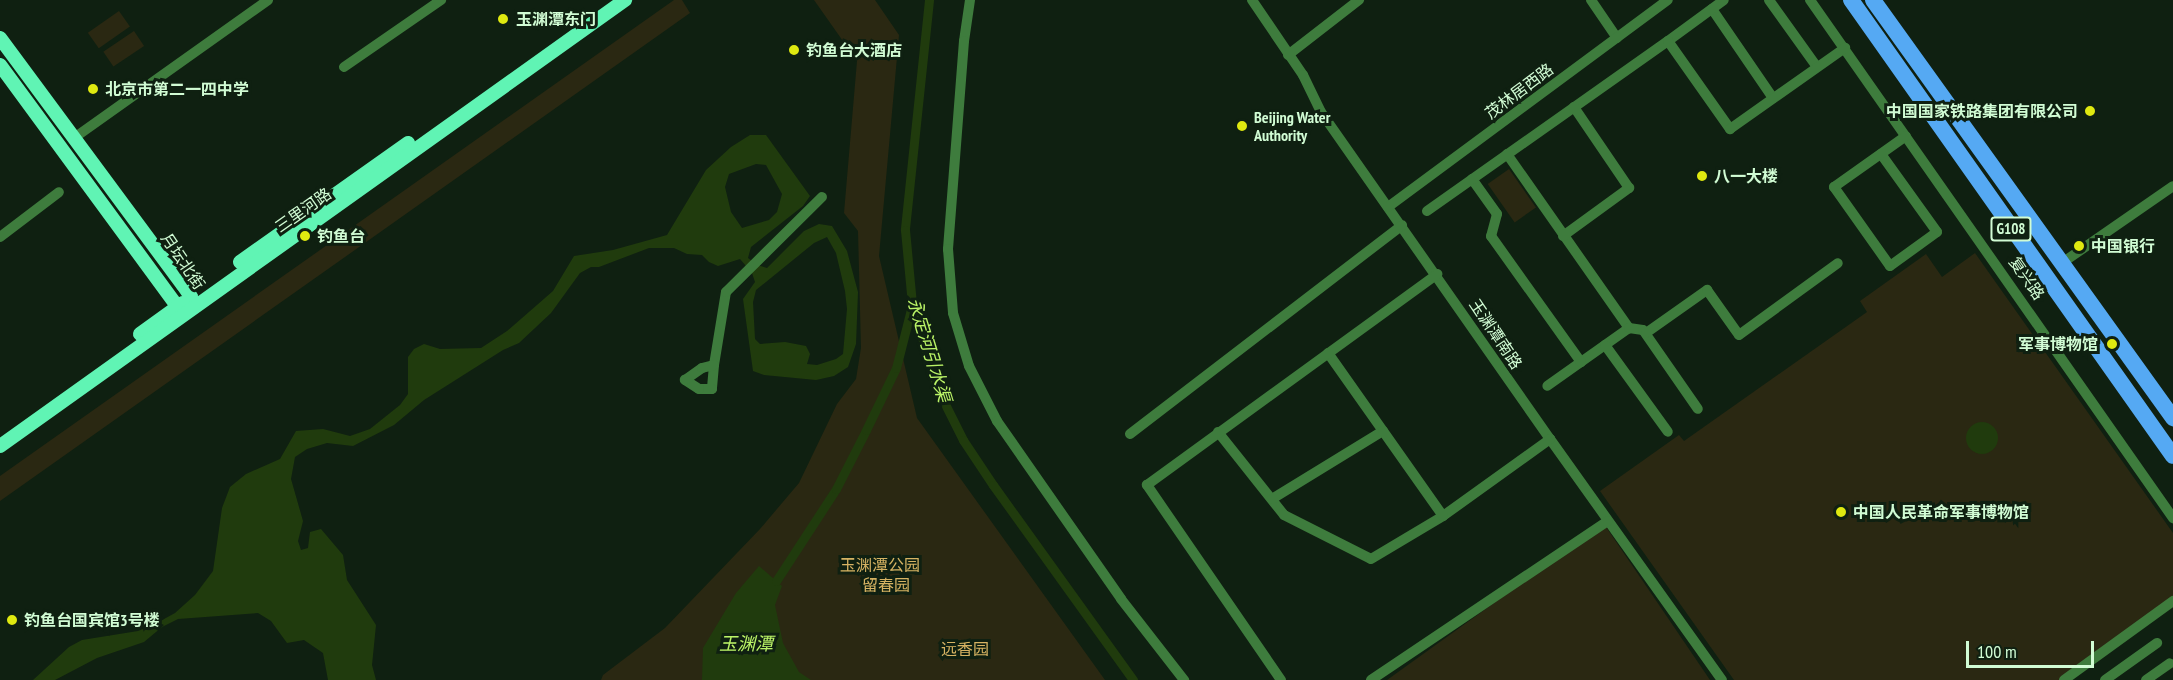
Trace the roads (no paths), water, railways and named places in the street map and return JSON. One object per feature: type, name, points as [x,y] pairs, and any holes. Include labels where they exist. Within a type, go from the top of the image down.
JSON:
[{"type":"highway","name":"复兴路","points":[[1851,0],[2173,456]]},
{"type":"highway","name":"G108","points":[[1873,0],[2173,418]]},
{"type":"main road","name":"三里河路","points":[[0,446],[192,302],[610,0]]},
{"type":"main road","name":"三里河路","points":[[0,435],[178,307],[192,302],[625,0]]},
{"type":"main road","name":"月坛北街","points":[[0,38],[192,302]]},
{"type":"main road","name":"月坛北街","points":[[0,64],[178,307]]},
{"type":"street","points":[[74,138],[268,0]]},
{"type":"street","points":[[344,67],[441,0]]},
{"type":"street","points":[[970,0],[964,41],[948,249],[953,313],[969,366],[997,421],[1121,599],[1184,680]]},
{"type":"street","name":"玉渊潭南路","points":[[1252,0],[1303,75],[1321,111],[1722,680]]},
{"type":"street","points":[[1288,55],[1359,0]]},
{"type":"street","points":[[1591,0],[1617,38]]},
{"type":"street","name":"茂林居西路","points":[[1388,207],[1668,0]]},
{"type":"street","points":[[1427,211],[1724,0]]},
{"type":"street","points":[[1769,0],[1817,67]]},
{"type":"street","name":"复兴路","points":[[1810,0],[2173,518]]},
{"type":"street","points":[[1712,9],[1773,98]]},
{"type":"street","points":[[1668,41],[1730,129],[1845,48]]},
{"type":"street","points":[[1563,236],[1629,188],[1574,107]]},
{"type":"street","points":[[1881,154],[1937,232],[1890,266],[1834,187],[1906,136]]},
{"type":"street","points":[[1507,154],[1629,328]]},
{"type":"street","points":[[1472,179],[1497,214],[1491,236],[1581,362]]},
{"type":"street","points":[[2062,263],[2173,186]]},
{"type":"street","points":[[0,237],[59,192]]},
{"type":"street","points":[[714,365],[726,292],[822,197]]},
{"type":"street","points":[[1130,434],[1402,225]]},
{"type":"street","points":[[1646,333],[1707,290],[1738,334],[1838,263]]},
{"type":"street","points":[[1281,680],[1147,485],[1437,274]]},
{"type":"street","points":[[1547,386],[1629,328],[1643,330],[1698,409]]},
{"type":"street","points":[[1605,345],[1668,432]]},
{"type":"street","points":[[1328,353],[1443,516]]},
{"type":"street","points":[[1272,499],[1383,431]]},
{"type":"street","points":[[1218,432],[1284,515],[1371,559],[1443,516],[1550,439]]},
{"type":"street","points":[[1371,680],[1608,521]]},
{"type":"street","points":[[2064,680],[2173,601]]},
{"type":"street","points":[[2105,680],[2157,643]]},
{"type":"street","points":[[2146,680],[2170,663]]},
{"type":"water","points":[[750,135],[766,135],[810,196],[803,206],[751,247],[748,258],[757,265],[767,268],[804,231],[819,224],[832,226],[847,251],[858,292],[856,344],[848,367],[834,376],[816,380],[764,375],[753,371],[743,299],[755,282],[752,273],[740,259],[718,266],[709,262],[702,255],[687,254],[674,248],[649,248],[599,267],[591,267],[580,273],[551,313],[519,343],[503,350],[424,400],[394,425],[353,446],[327,443],[307,449],[295,457],[291,479],[303,521],[298,541],[301,550],[308,548],[310,532],[321,529],[343,555],[347,580],[376,625],[372,665],[376,680],[328,680],[323,653],[304,640],[287,643],[271,621],[258,613],[178,619],[162,627],[144,642],[97,658],[55,680],[33,680],[69,647],[82,640],[138,631],[175,613],[195,595],[213,571],[222,508],[230,487],[246,474],[280,459],[296,431],[323,429],[350,436],[370,429],[400,405],[408,394],[408,357],[414,349],[424,344],[440,349],[481,348],[507,331],[553,291],[574,256],[613,250],[667,235],[706,170],[731,147]],"holes":[[[756,164],[766,165],[782,194],[777,212],[769,220],[742,228],[731,212],[725,187],[729,174]],[[827,237],[836,253],[845,291],[847,309],[843,354],[836,359],[817,365],[807,364],[810,354],[806,346],[785,342],[760,344],[755,339],[753,302],[756,290],[814,243]]]},
{"type":"water","points":[[1982,422],[1993,427],[1998,438],[1993,449],[1982,454],[1971,449],[1966,438],[1971,427]]},
{"type":"water","name":"玉渊潭","points":[[759,566],[782,586],[775,605],[783,643],[799,672],[811,680],[702,680],[703,648],[736,593]]},
{"type":"waterway","name":"永定河引水渠","points":[[929,0],[905,230],[912,304],[938,390],[963,440],[1133,680]]},
{"type":"waterway","points":[[776,581],[836,489],[866,430],[896,368],[912,305]]},
{"type":"place","name":"玉渊潭东门","points":[[503,19]]},
{"type":"place","name":"钓鱼台大酒店","points":[[794,50]]},
{"type":"place","name":"北京市第二一四中学","points":[[93,89]]},
{"type":"place","name":"中国国家铁路集团有限公司","points":[[2090,111]]},
{"type":"place","name":"Beijing Water Authority","points":[[1242,126]]},
{"type":"place","name":"八一大楼","points":[[1702,176]]},
{"type":"place","name":"钓鱼台","points":[[305,236]]},
{"type":"place","name":"中国银行","points":[[2079,246]]},
{"type":"place","name":"军事博物馆","points":[[2112,344]]},
{"type":"place","name":"中国人民革命军事博物馆","points":[[1841,512]]},
{"type":"place","name":"钓鱼台国宾馆3号楼","points":[[12,620]]},
{"type":"park label","name":"玉渊潭公园","points":[[880,565]]},
{"type":"park label","name":"留春园","points":[[886,585]]},
{"type":"park label","name":"远香园","points":[[965,649]]}]
